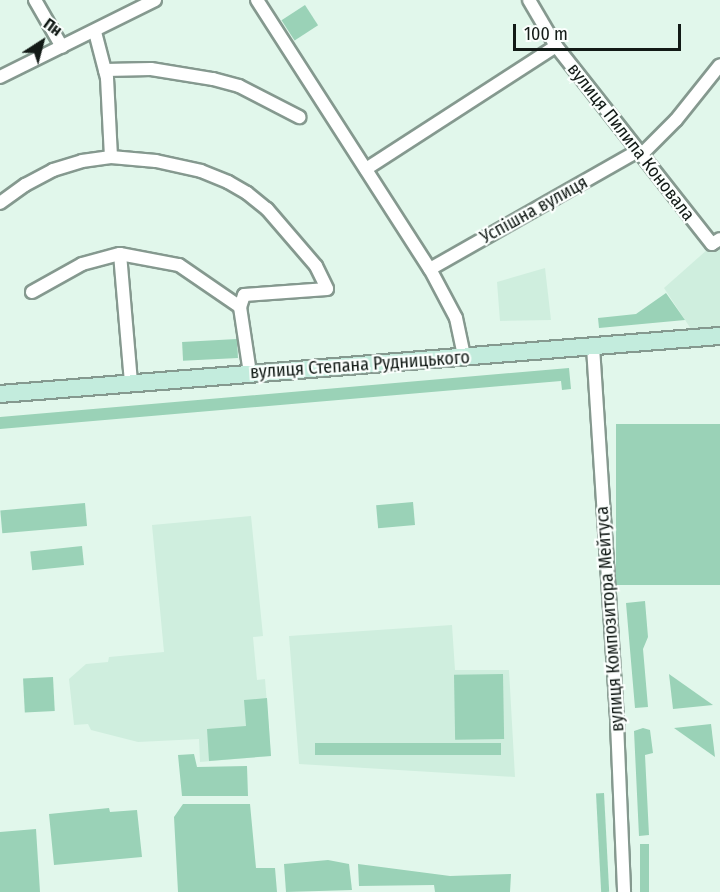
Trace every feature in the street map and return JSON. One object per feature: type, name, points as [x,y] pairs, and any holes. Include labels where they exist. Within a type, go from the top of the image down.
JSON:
[{"type":"main road","name":"вулиця Степана Рудницького","points":[[0,394],[720,336]]},
{"type":"street","points":[[35,0],[62,46]]},
{"type":"street","points":[[0,76],[95,32],[155,0]]},
{"type":"street","points":[[257,0],[430,269],[456,318],[464,357]]},
{"type":"street","name":"вулиця Пилипа Коновала","points":[[529,0],[556,46],[711,244],[720,239]]},
{"type":"street","points":[[95,32],[105,70],[111,157]]},
{"type":"street","points":[[366,168],[556,46]]},
{"type":"street","name":"Успішна вулиця","points":[[430,269],[640,153],[676,120],[720,66]]},
{"type":"street","points":[[105,70],[151,69],[213,79],[239,86],[299,117]]},
{"type":"street","points":[[0,203],[25,185],[53,170],[82,161],[111,157],[156,161],[201,171],[248,193],[267,209],[295,239],[324,279],[327,289],[244,295],[240,307],[250,373]]},
{"type":"street","points":[[32,292],[82,264],[120,254],[179,265],[240,307]]},
{"type":"street","points":[[120,254],[131,382]]},
{"type":"street","name":"вулиця Композитора Мейтуса","points":[[593,347],[617,723],[624,892]]},
{"type":"shaded area","points":[[720,244],[720,327],[691,329],[664,288],[708,249]]},
{"type":"shaded area","points":[[545,268],[551,320],[500,321],[497,282]]},
{"type":"shaded area","points":[[251,516],[263,636],[253,637],[257,680],[265,679],[271,756],[200,762],[199,739],[138,742],[91,730],[88,724],[74,725],[69,679],[86,664],[108,662],[109,657],[164,652],[152,525]]},
{"type":"shaded area","points":[[452,625],[455,670],[509,670],[515,777],[299,764],[289,636]]},
{"type":"green space","points":[[305,5],[318,25],[295,40],[282,20]]},
{"type":"green space","points":[[666,293],[685,320],[599,328],[598,318],[636,314]]},
{"type":"green space","points":[[237,339],[238,358],[183,361],[182,342]]},
{"type":"green space","points":[[569,368],[571,389],[562,390],[561,381],[0,429],[0,417]]},
{"type":"green space","points":[[616,424],[720,424],[720,585],[616,585]]},
{"type":"green space","points":[[413,502],[415,525],[378,528],[376,505]]},
{"type":"green space","points":[[85,503],[87,526],[2,533],[0,510]]},
{"type":"green space","points":[[82,546],[84,565],[32,570],[30,551]]},
{"type":"green space","points":[[645,601],[648,637],[643,649],[648,707],[635,708],[626,603]]},
{"type":"green space","points":[[503,674],[504,739],[455,740],[454,675]]},
{"type":"green space","points":[[669,674],[713,705],[673,709]]},
{"type":"green space","points":[[53,677],[55,711],[25,713],[23,679]]},
{"type":"green space","points":[[267,698],[271,756],[209,761],[207,729],[246,726],[244,700]]},
{"type":"green space","points":[[711,724],[715,757],[674,728]]},
{"type":"green space","points":[[643,728],[650,730],[653,753],[645,755],[649,835],[639,836],[634,731]]},
{"type":"green space","points":[[315,743],[501,743],[501,755],[315,755]]},
{"type":"green space","points":[[194,754],[197,767],[247,766],[248,796],[182,796],[178,755]]},
{"type":"green space","points":[[596,793],[604,793],[609,892],[601,892]]},
{"type":"green space","points":[[183,804],[250,804],[256,868],[275,868],[277,892],[178,892],[174,817]]},
{"type":"green space","points":[[109,808],[110,812],[137,810],[142,857],[54,865],[49,814]]},
{"type":"green space","points":[[36,829],[40,892],[0,892],[0,832]]},
{"type":"green space","points":[[640,844],[649,844],[649,892],[640,892]]},
{"type":"green space","points":[[328,860],[349,864],[352,890],[286,892],[284,864]]},
{"type":"green space","points":[[358,864],[450,876],[511,874],[510,892],[435,892],[434,885],[359,886]]}]
